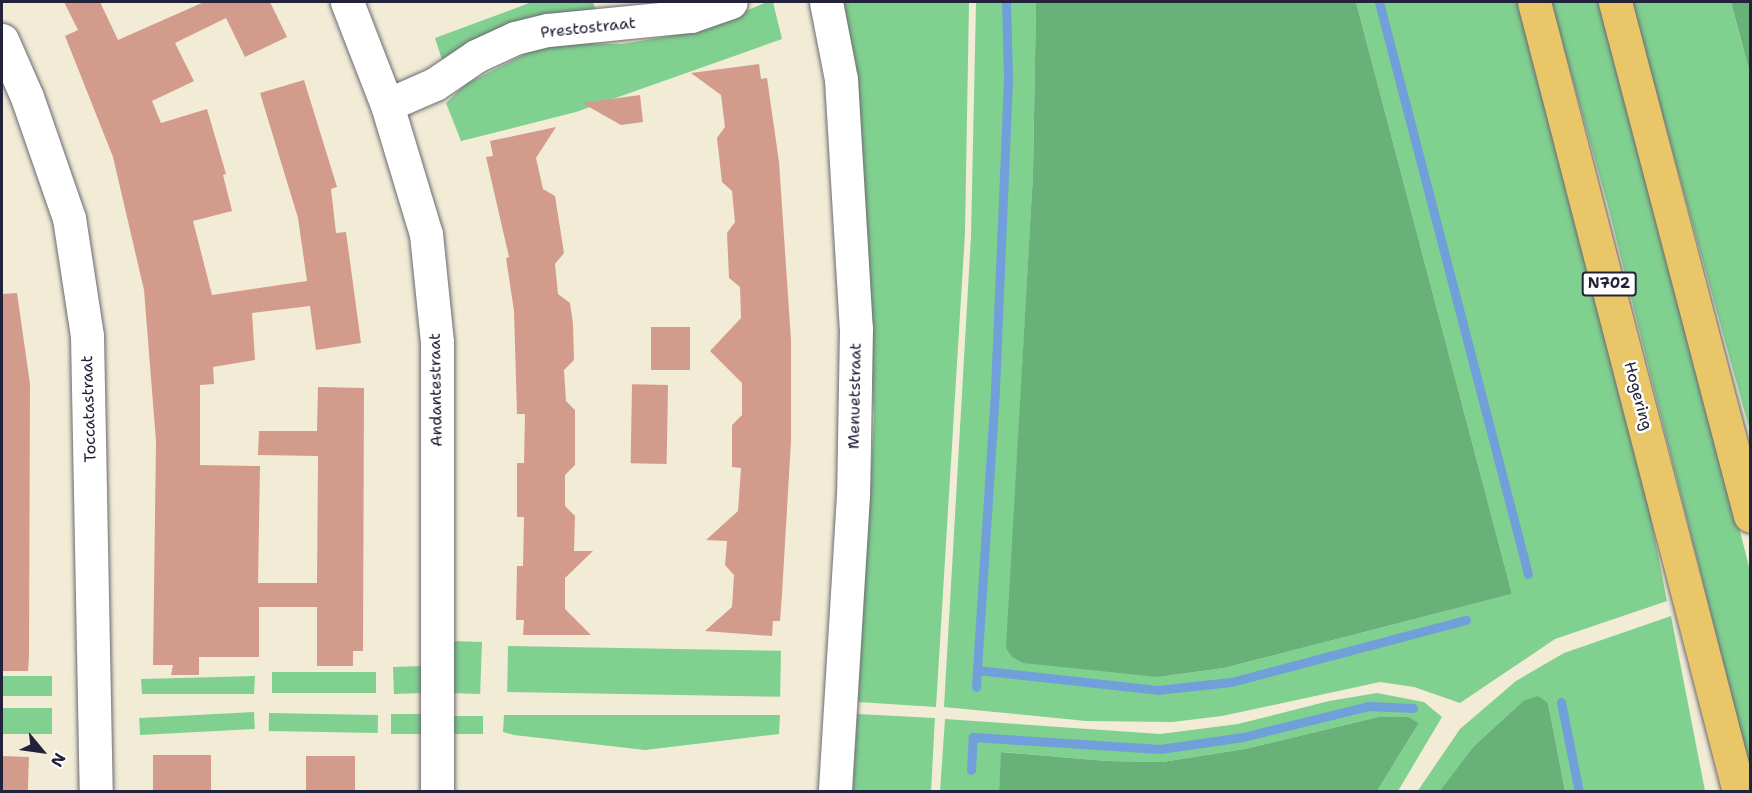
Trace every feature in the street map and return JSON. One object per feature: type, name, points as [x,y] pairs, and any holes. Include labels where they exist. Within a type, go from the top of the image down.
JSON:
[{"type":"highway","name":"Hogering","points":[[1534,2],[1739,792]]},
{"type":"highway","points":[[1615,2],[1750,516]]},
{"type":"street","name":"Andantestraat","points":[[347,2],[387,105],[426,234],[437,342],[437,792]]},
{"type":"street","name":"Prestostraat","points":[[387,105],[435,84],[476,56],[515,38],[548,30],[691,16],[731,2]]},
{"type":"street","name":"Menuetstraat","points":[[826,2],[841,79],[856,328],[853,495],[834,792]]},
{"type":"street","name":"Toccatastraat","points":[[2,40],[27,97],[69,218],[87,336],[96,792]]},
{"type":"green space","points":[[532,2],[593,2],[596,11],[444,66],[435,38]]},
{"type":"green space","points":[[767,2],[773,2],[782,39],[576,112],[461,141],[446,103],[466,84],[535,49],[581,43],[622,44],[695,32]]},
{"type":"green space","points":[[838,2],[969,2],[965,233],[936,707],[858,702],[874,418],[860,145]]},
{"type":"green space","points":[[976,2],[1036,2],[1033,173],[1018,446],[1158,677],[1224,668],[1512,594],[1356,2],[1518,2],[1636,441],[1667,601],[1555,639],[1460,703],[1414,687],[1380,682],[1222,716],[1172,722],[1086,721],[944,707],[971,236]]},
{"type":"green space","points":[[1036,2],[1356,2],[1512,594],[1224,668],[1158,677],[1023,663],[1012,657],[1006,648],[1033,173]]},
{"type":"green space","points":[[1551,2],[1598,2],[1699,367],[1750,571],[1750,769],[1608,206]]},
{"type":"green space","points":[[1631,2],[1731,2],[1750,74],[1750,431]]},
{"type":"green space","points":[[1731,2],[1750,2],[1750,74],[1739,32]]},
{"type":"green space","points":[[1671,616],[1705,791],[1565,791],[1548,703],[1523,701],[1474,746],[1442,791],[1417,792],[1460,729],[1516,681],[1564,653]]},
{"type":"green space","points":[[452,641],[482,642],[480,694],[450,693]]},
{"type":"green space","points":[[508,646],[781,651],[780,697],[507,692]]},
{"type":"green space","points":[[422,666],[423,693],[394,694],[393,667]]},
{"type":"green space","points":[[272,672],[376,672],[376,693],[272,693]]},
{"type":"green space","points":[[2,676],[52,676],[52,696],[2,696]]},
{"type":"green space","points":[[255,676],[254,694],[142,694],[141,679]]},
{"type":"green space","points":[[1377,693],[1424,702],[1442,717],[1398,791],[1377,791],[1419,723],[1378,717],[1245,749],[1162,762],[1107,761],[1002,752],[999,791],[940,792],[945,719],[1160,734],[1238,724],[1329,701]]},
{"type":"green space","points":[[1538,696],[1548,703],[1565,791],[1440,791],[1474,746],[1523,701]]},
{"type":"green space","points":[[2,708],[52,708],[52,734],[2,734]]},
{"type":"green space","points":[[254,712],[255,729],[140,735],[139,718]]},
{"type":"green space","points":[[269,713],[378,715],[378,733],[269,731]]},
{"type":"green space","points":[[391,714],[423,714],[423,734],[391,734]]},
{"type":"green space","points":[[857,714],[935,718],[931,792],[853,791]]},
{"type":"green space","points":[[504,715],[780,715],[779,734],[645,750],[514,735],[503,732]]},
{"type":"green space","points":[[452,716],[483,716],[483,734],[452,734]]},
{"type":"green space","points":[[1378,717],[1408,717],[1419,723],[1377,791],[999,791],[1001,752],[1107,761],[1162,762],[1245,749]]},
{"type":"building","points":[[64,2],[100,2],[118,40],[204,2],[270,2],[287,37],[245,57],[226,18],[175,43],[194,81],[152,101],[161,123],[207,109],[226,174],[223,175],[232,211],[193,221],[212,295],[307,281],[298,218],[260,93],[304,80],[337,187],[331,189],[336,233],[346,232],[361,343],[316,350],[310,306],[252,313],[255,360],[213,367],[214,384],[200,385],[200,465],[260,466],[258,583],[317,583],[318,456],[258,455],[259,431],[317,431],[318,387],[364,388],[363,651],[353,651],[353,666],[317,666],[317,607],[259,607],[259,657],[199,657],[199,675],[171,675],[173,665],[153,665],[156,441],[144,290],[113,157],[65,36],[78,30]]},
{"type":"building","points":[[759,64],[761,79],[767,78],[779,162],[791,340],[791,441],[782,594],[780,621],[773,621],[772,636],[705,631],[732,607],[734,575],[725,565],[727,541],[706,540],[738,511],[741,468],[732,467],[732,425],[742,415],[742,383],[710,351],[741,318],[740,287],[729,278],[727,233],[735,222],[732,191],[722,182],[717,138],[725,127],[721,95],[691,73]]},
{"type":"building","points":[[640,95],[643,122],[621,125],[582,103]]},
{"type":"building","points":[[556,127],[536,158],[543,189],[555,196],[564,253],[555,264],[558,294],[570,303],[573,324],[574,360],[564,370],[566,401],[575,410],[575,465],[565,475],[565,506],[575,516],[574,551],[593,551],[565,578],[565,609],[591,635],[523,635],[524,620],[516,620],[517,566],[523,566],[524,517],[517,517],[517,463],[524,463],[525,414],[517,414],[514,311],[506,258],[509,257],[486,157],[493,156],[490,141]]},
{"type":"building","points":[[17,293],[30,384],[29,656],[28,671],[2,671],[2,294]]},
{"type":"building","points":[[651,327],[690,327],[690,370],[651,370]]},
{"type":"building","points":[[632,384],[668,385],[667,464],[631,463]]},
{"type":"building","points":[[153,755],[211,755],[211,792],[153,792]]},
{"type":"building","points":[[2,756],[29,757],[28,792],[2,792]]},
{"type":"building","points":[[306,756],[355,756],[355,792],[306,792]]},
{"type":"waterway","points":[[1006,2],[1008,79],[995,391],[977,670],[1157,690],[1231,682],[1466,620]]},
{"type":"waterway","points":[[1379,2],[1528,574]]},
{"type":"waterway","points":[[976,687],[977,670]]},
{"type":"waterway","points":[[1561,702],[1579,792]]},
{"type":"waterway","points":[[971,770],[973,737],[1160,749],[1243,737],[1368,706],[1413,708]]}]
